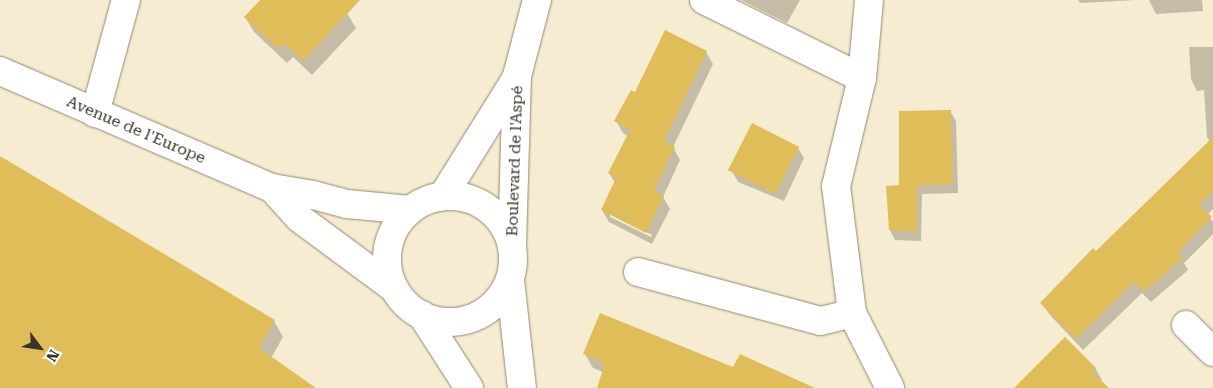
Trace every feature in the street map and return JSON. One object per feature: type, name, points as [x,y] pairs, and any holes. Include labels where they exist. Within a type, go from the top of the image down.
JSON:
[{"type":"street","points":[[95,113],[126,0]]},
{"type":"street","name":"Boulevard de l'Aspé","points":[[512,245],[517,76],[537,0]]},
{"type":"street","points":[[704,0],[862,78]]},
{"type":"street","points":[[869,0],[862,78],[836,186],[852,313],[890,388]]},
{"type":"street","name":"Avenue de l'Europe","points":[[0,71],[272,188],[313,195],[347,204],[410,210]]},
{"type":"street","name":"Boulevard de l'Aspé","points":[[442,196],[517,76]]},
{"type":"street","name":"Avenue de l'Europe","points":[[272,188],[299,218],[395,289]]},
{"type":"street","points":[[469,388],[422,315],[407,304],[395,289],[388,273],[387,256],[390,239],[398,223],[410,210],[425,200],[442,196],[461,196],[478,202],[494,213],[505,228],[512,245],[513,262],[510,280],[522,388]]},
{"type":"street","points":[[638,272],[821,321],[852,313]]},
{"type":"street","points":[[422,315],[448,321],[474,317],[489,308],[501,295],[510,280]]},
{"type":"street","points":[[1186,325],[1213,352]]},
{"type":"building","points":[[260,0],[360,0],[303,61],[284,43],[278,49],[244,17]]},
{"type":"building","points":[[665,30],[707,51],[664,141],[675,147],[654,190],[664,196],[646,233],[601,210],[616,178],[608,173],[630,130],[614,121],[631,90],[635,92]]},
{"type":"building","points":[[951,110],[953,184],[917,185],[917,232],[889,230],[886,186],[899,185],[899,111]]},
{"type":"building","points":[[752,123],[799,147],[775,194],[728,170]]},
{"type":"building","points":[[1213,137],[1213,191],[1199,205],[1212,217],[1178,252],[1183,257],[1161,277],[1144,291],[1134,282],[1076,339],[1040,303],[1093,248],[1096,251]]},
{"type":"building","points":[[0,156],[275,320],[259,348],[316,388],[0,388]]},
{"type":"building","points":[[600,313],[733,367],[740,354],[815,388],[597,388],[605,363],[583,354]]},
{"type":"building","points":[[1065,337],[1096,368],[1092,372],[1109,388],[1014,388]]}]
